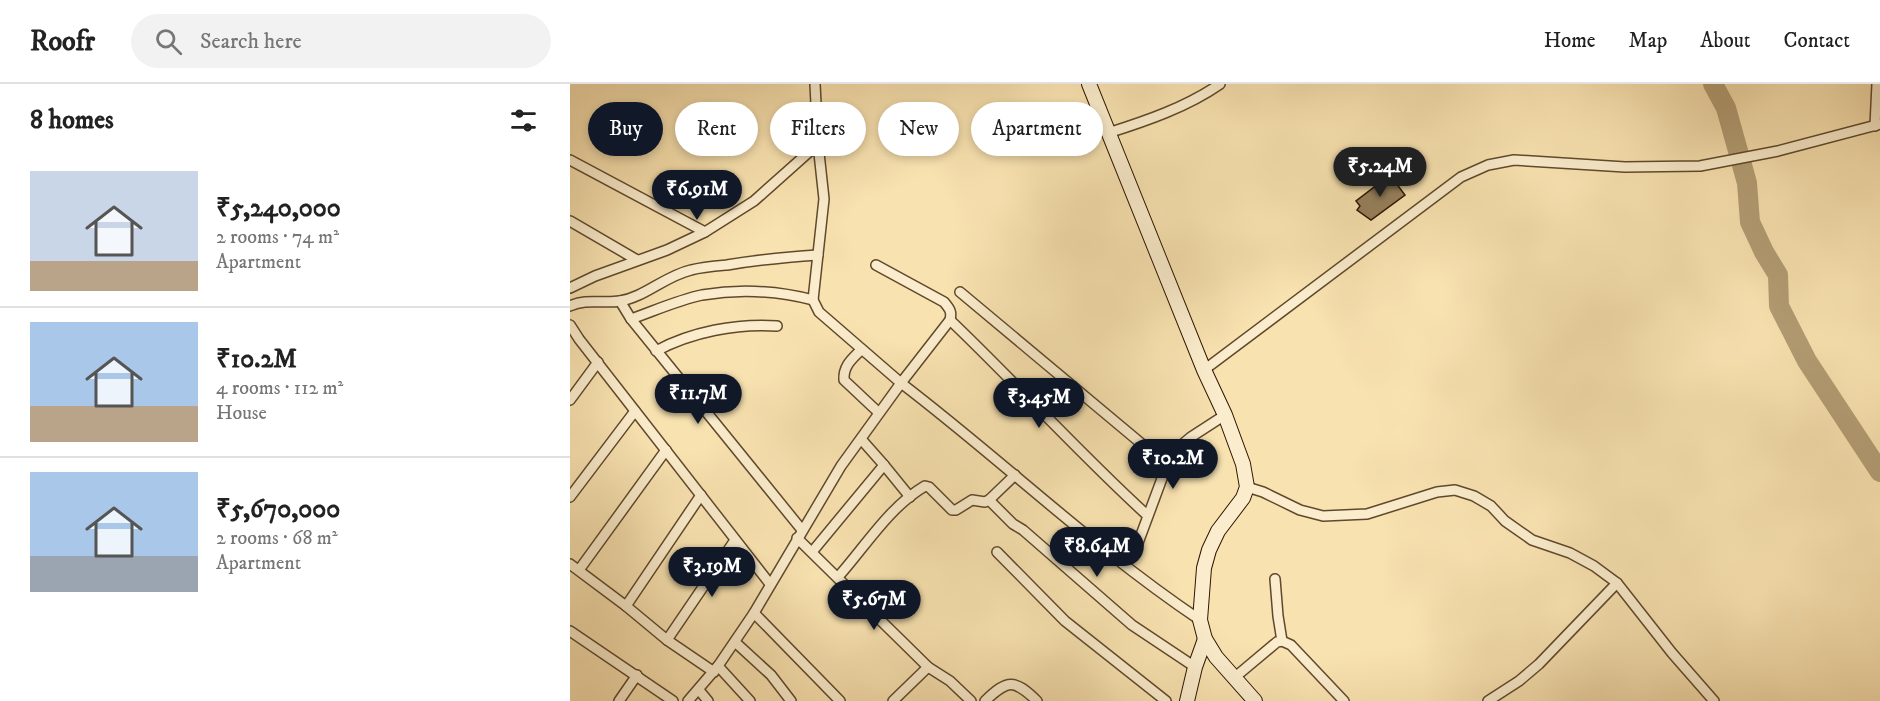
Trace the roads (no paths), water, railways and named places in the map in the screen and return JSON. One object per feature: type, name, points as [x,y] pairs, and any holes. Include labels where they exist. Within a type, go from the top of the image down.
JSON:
[{"type":"street","points":[[815,84],[816,102]]},
{"type":"street","points":[[1089,84],[1107,133],[1244,464],[1247,487],[1237,508],[1218,531],[1209,550],[1204,568],[1200,620],[1205,639],[1216,657],[1255,701]]},
{"type":"street","points":[[1107,133],[1167,111],[1209,92],[1220,84]]},
{"type":"street","points":[[1204,370],[1461,177],[1488,165],[1514,160],[1625,167],[1700,166],[1778,151],[1878,125],[1877,84]]},
{"type":"street","points":[[570,288],[595,276],[667,250],[705,232],[754,201],[805,156]]},
{"type":"street","points":[[819,156],[824,199],[813,300],[819,312],[861,350],[957,426],[1103,549],[1200,620]]},
{"type":"street","points":[[570,160],[705,232]]},
{"type":"street","points":[[570,221],[637,260]]},
{"type":"street","points":[[570,306],[590,301],[620,301],[634,297],[666,279],[690,270],[766,259],[818,255]]},
{"type":"street","points":[[688,701],[716,669],[735,642],[841,466],[878,412],[950,320],[950,309],[944,302],[876,265]]},
{"type":"street","points":[[631,319],[701,295],[773,292],[813,300]]},
{"type":"street","points":[[960,292],[1167,465]]},
{"type":"street","points":[[620,301],[631,319],[812,552],[928,667],[950,681],[971,701]]},
{"type":"street","points":[[950,320],[1147,515]]},
{"type":"street","points":[[570,325],[574,340],[598,362],[770,584]]},
{"type":"street","points":[[656,351],[686,337],[757,325],[777,326]]},
{"type":"street","points":[[861,350],[844,369],[844,380],[878,412]]},
{"type":"street","points":[[570,400],[598,362]]},
{"type":"street","points":[[570,497],[635,411]]},
{"type":"street","points":[[1124,564],[1138,543],[1167,465],[1178,448],[1225,415]]},
{"type":"street","points":[[861,439],[910,497]]},
{"type":"street","points":[[579,570],[666,450]]},
{"type":"street","points":[[812,552],[884,465]]},
{"type":"street","points":[[838,577],[899,505],[925,486],[929,487],[952,510],[956,510],[972,500],[985,502],[989,500],[1015,475]]},
{"type":"street","points":[[1247,487],[1300,510],[1323,516],[1367,514],[1437,492],[1455,490],[1474,496],[1491,506],[1505,521],[1532,540],[1570,553],[1617,583],[1672,653],[1714,701]]},
{"type":"street","points":[[626,606],[700,495]]},
{"type":"street","points":[[989,500],[1005,517],[1132,625],[1195,667]]},
{"type":"street","points":[[667,640],[735,540]]},
{"type":"street","points":[[997,552],[1065,621],[1166,701]]},
{"type":"street","points":[[570,564],[667,640],[716,669],[750,701]]},
{"type":"street","points":[[1275,579],[1282,640]]},
{"type":"street","points":[[1488,701],[1519,681],[1539,664],[1617,583]]},
{"type":"street","points":[[754,613],[840,701]]},
{"type":"street","points":[[570,631],[673,701]]},
{"type":"street","points":[[1188,701],[1195,667],[1205,639]]},
{"type":"street","points":[[1234,678],[1282,640]]},
{"type":"street","points":[[1282,640],[1291,645],[1344,701]]},
{"type":"street","points":[[735,642],[771,675],[791,701]]},
{"type":"street","points":[[893,701],[928,667]]},
{"type":"street","points":[[619,701],[637,675]]},
{"type":"street","points":[[986,701],[1005,684],[1022,687],[1037,701]]},
{"type":"street","points":[[699,690],[708,701]]},
{"type":"waterway","points":[[1713,84],[1726,108],[1747,183],[1750,222],[1778,275],[1779,306],[1807,361],[1880,472]]}]
